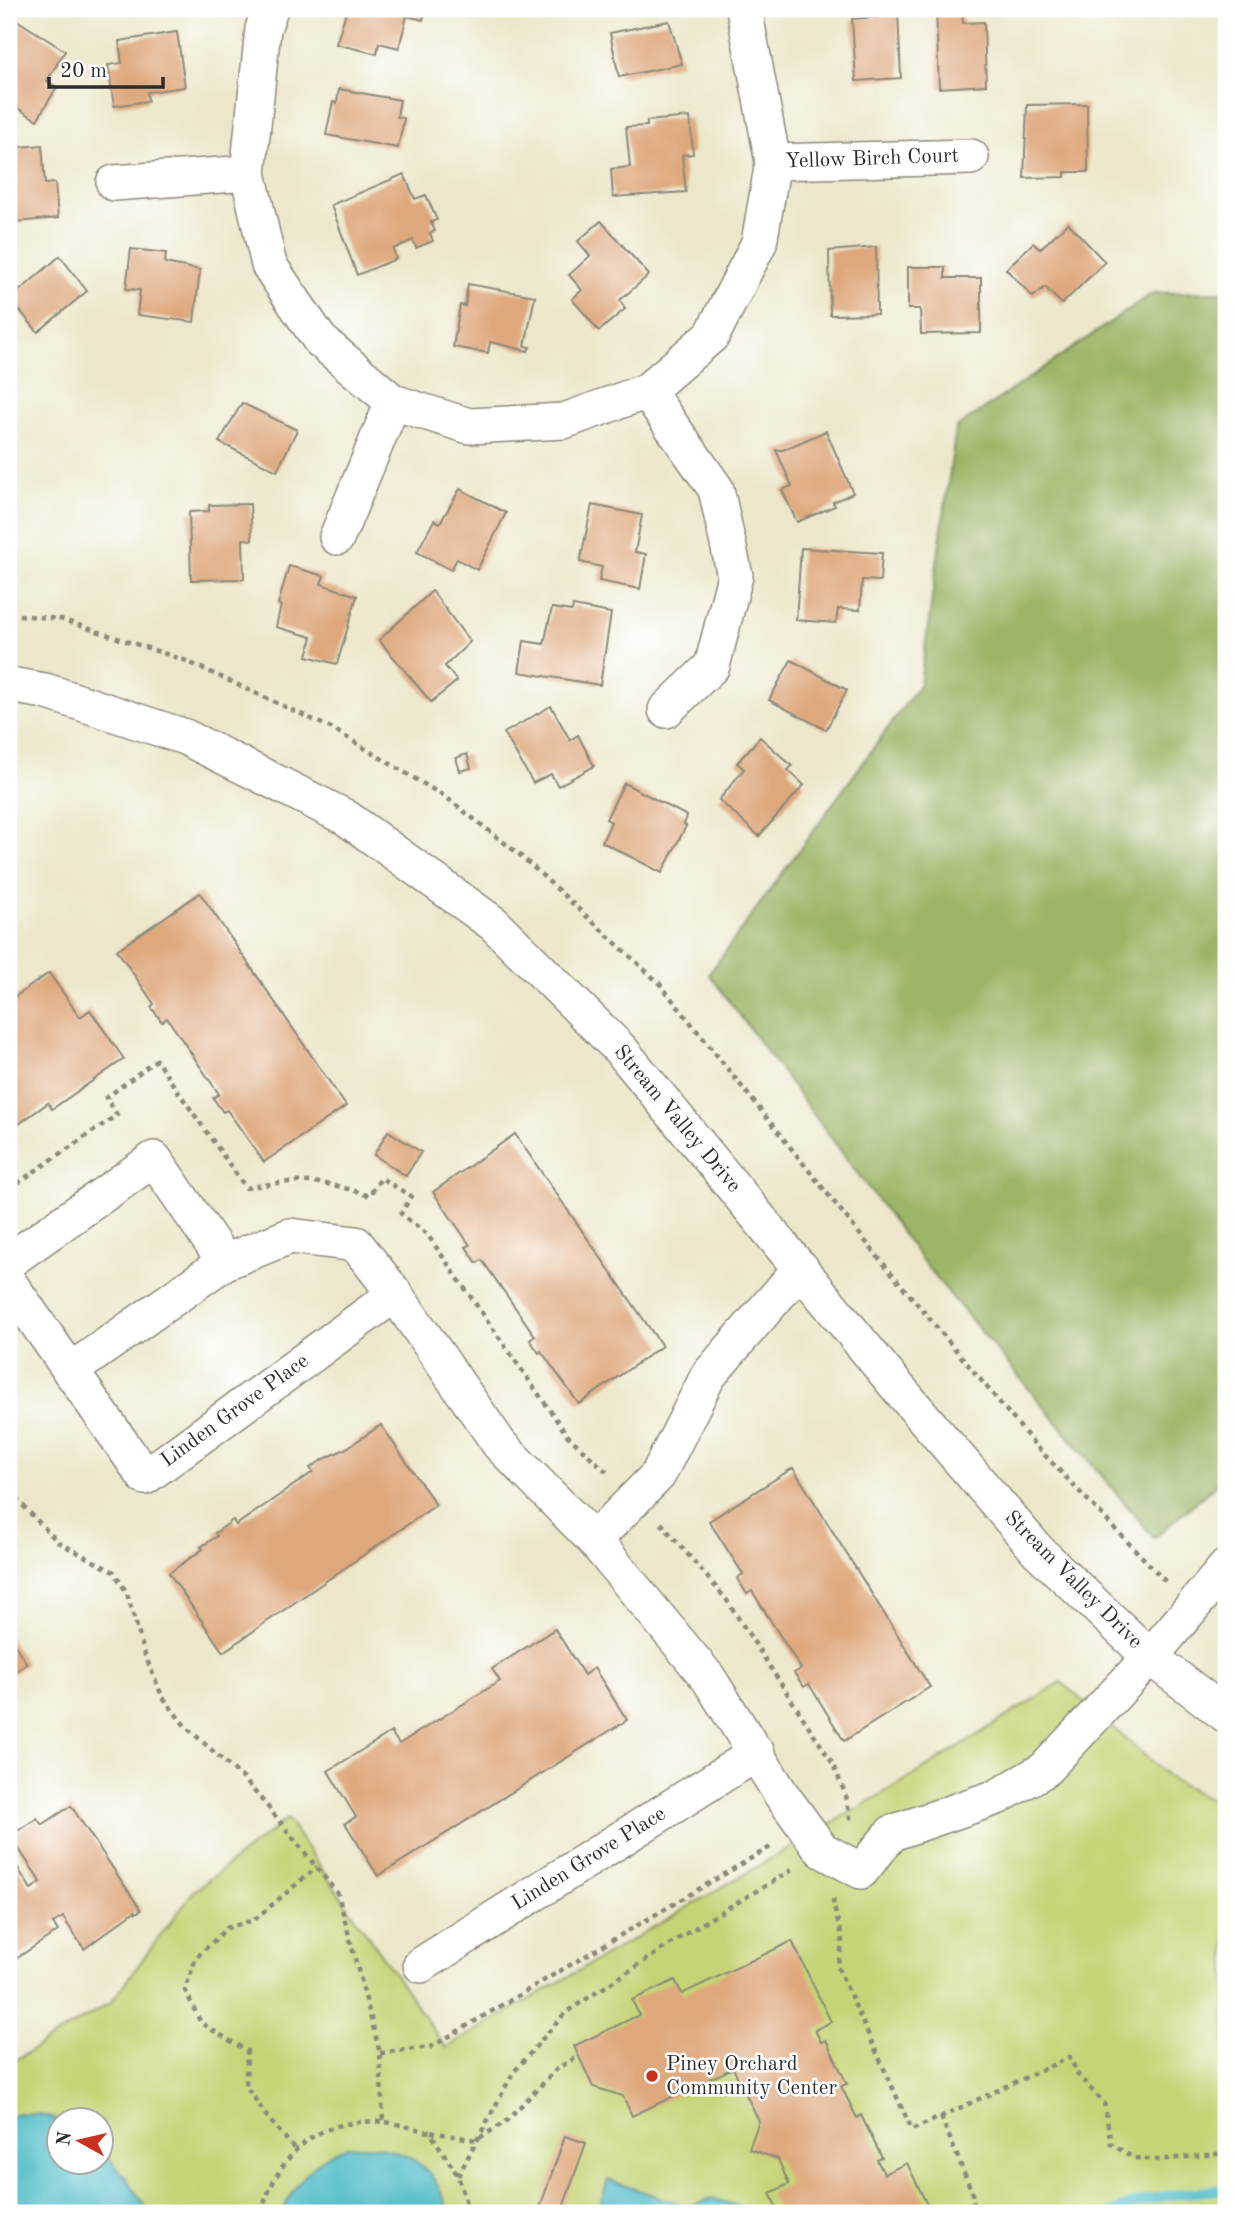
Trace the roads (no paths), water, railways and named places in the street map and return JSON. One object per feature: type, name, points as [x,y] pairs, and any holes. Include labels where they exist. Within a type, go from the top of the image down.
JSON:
[{"type":"street","points":[[270,9],[263,29],[248,173],[269,265],[320,340],[393,402],[469,426],[565,421],[647,391],[712,335],[759,243],[773,162],[744,9]]},
{"type":"street","name":"Yellow Birch Court","points":[[773,162],[971,157]]},
{"type":"street","points":[[114,183],[248,173]]},
{"type":"street","points":[[647,391],[716,489],[735,576],[712,666],[666,710]]},
{"type":"street","points":[[337,537],[393,402]]},
{"type":"street","name":"Stream Valley Drive","points":[[9,685],[45,691],[185,737],[345,817],[494,924],[621,1050],[1038,1551],[1150,1657],[1226,1715]]},
{"type":"street","points":[[9,1261],[154,1159],[225,1262]]},
{"type":"street","points":[[70,1371],[225,1262],[290,1236],[356,1244],[395,1294],[500,1445],[594,1540],[709,1679],[780,1794],[822,1850],[861,1871],[891,1833],[997,1797],[1044,1770],[1150,1657],[1226,1567]]},
{"type":"street","points":[[594,1540],[658,1475],[708,1376],[801,1268]]},
{"type":"street","name":"Linden Grove Place","points":[[9,1283],[145,1477],[395,1294]]},
{"type":"street","name":"Linden Grove Place","points":[[421,1965],[757,1753]]},
{"type":"water","points":[[18,2113],[46,2116],[46,2176],[116,2176],[116,2166],[150,2213],[15,2213],[9,2201],[9,2117]]},
{"type":"water","points":[[376,2146],[405,2156],[424,2168],[437,2185],[450,2213],[283,2213],[292,2193],[316,2164],[347,2147]]},
{"type":"water","points":[[608,2180],[689,2207],[712,2198],[749,2210],[748,2213],[597,2213]]},
{"type":"waterway","points":[[1112,2213],[1153,2199],[1226,2189]]},
{"type":"place","name":"Piney Orchard Community Center","points":[[652,2076]]}]
